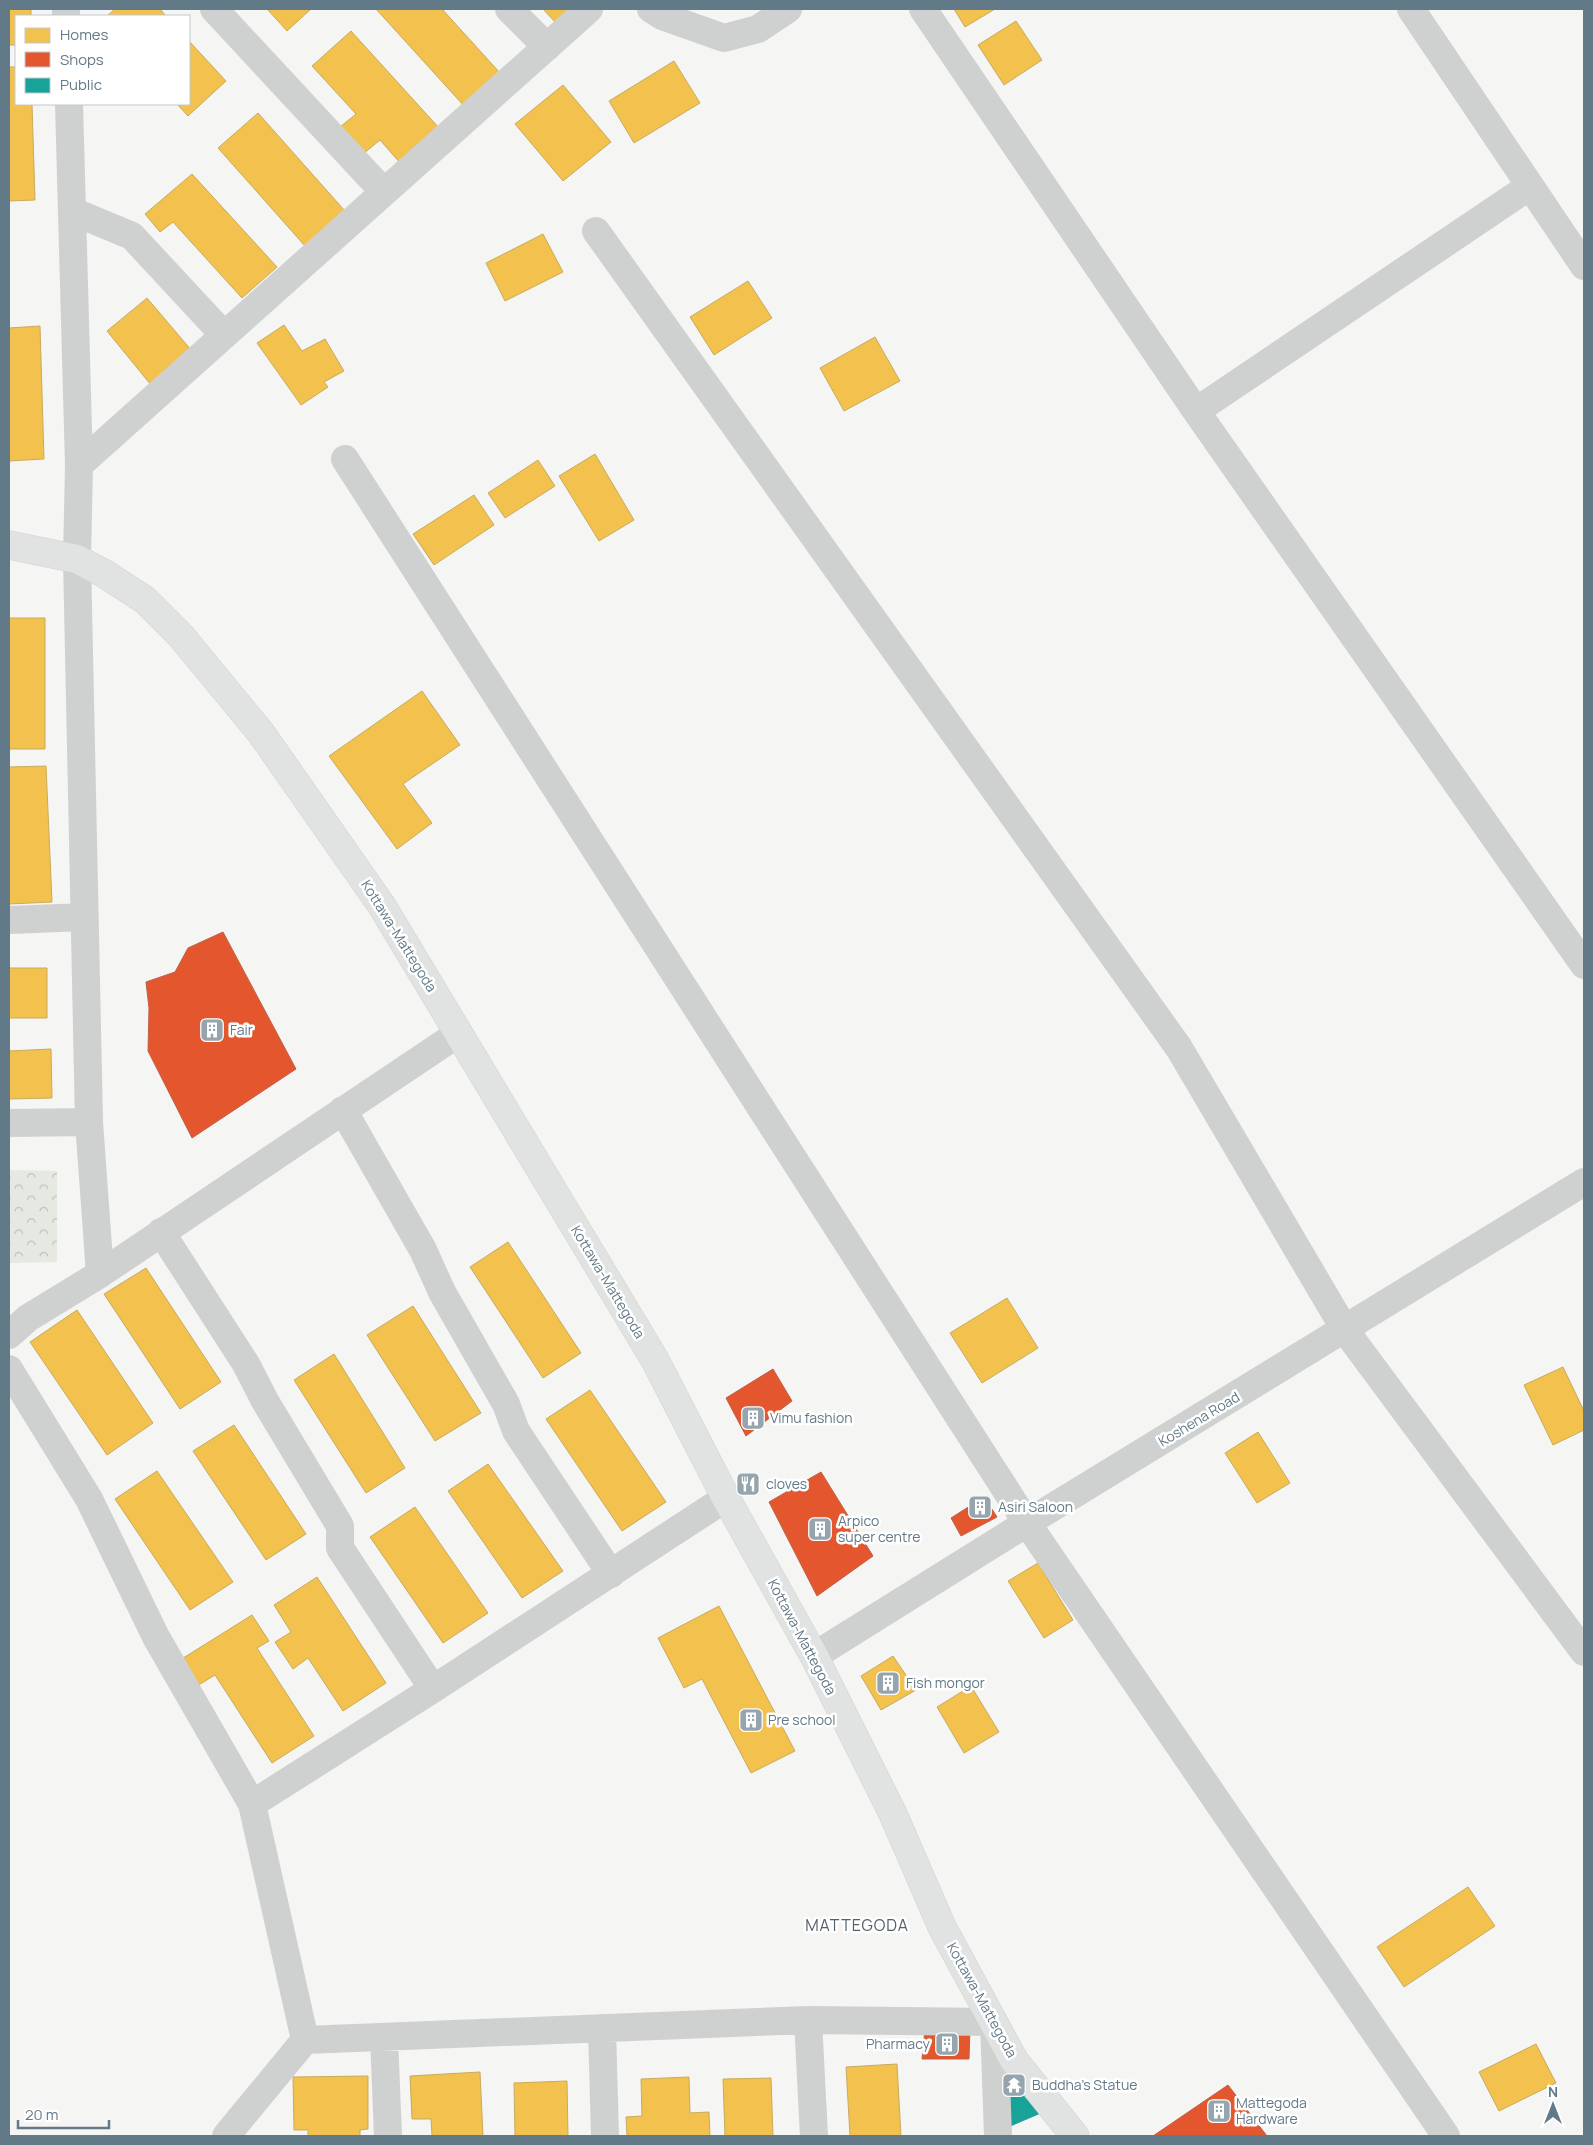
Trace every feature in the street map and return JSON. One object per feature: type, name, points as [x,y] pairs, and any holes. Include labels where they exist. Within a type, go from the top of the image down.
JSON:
[{"type":"main road","name":"Kottawa-Mattegoda","points":[[9,544],[77,560],[105,574],[145,600],[181,636],[261,733],[382,906],[656,1360],[726,1498],[814,1656],[893,1814],[942,1927],[1014,2060],[1076,2136]]},
{"type":"street","points":[[214,9],[384,192]]},
{"type":"street","points":[[508,9],[547,47]]},
{"type":"street","points":[[79,465],[589,9]]},
{"type":"street","points":[[651,9],[662,16],[724,38],[758,29],[788,9]]},
{"type":"street","points":[[923,9],[1196,411],[1584,965]]},
{"type":"street","points":[[1411,9],[1584,266]]},
{"type":"street","points":[[69,105],[79,465],[77,560],[89,1122],[100,1274]]},
{"type":"street","points":[[1196,411],[1530,186]]},
{"type":"street","points":[[72,211],[132,236],[224,335]]},
{"type":"street","points":[[596,231],[1179,1048],[1345,1330],[1584,1652]]},
{"type":"street","points":[[345,460],[1027,1523],[1446,2136]]},
{"type":"street","points":[[9,920],[84,917]]},
{"type":"street","points":[[9,1335],[28,1318],[100,1274],[459,1033]]},
{"type":"street","points":[[343,1110],[423,1250],[442,1292],[506,1404],[516,1431],[611,1574]]},
{"type":"street","points":[[9,1123],[89,1122]]},
{"type":"street","name":"Koshena Road","points":[[814,1656],[1027,1523],[1584,1182]]},
{"type":"street","points":[[161,1232],[246,1364],[265,1401],[340,1526],[340,1548],[434,1689]]},
{"type":"street","points":[[9,1369],[89,1499],[156,1637],[252,1804],[305,2040]]},
{"type":"street","points":[[252,1804],[434,1689],[726,1498]]},
{"type":"street","points":[[808,2020],[814,2136]]},
{"type":"street","points":[[226,2136],[305,2040],[808,2020],[994,2022],[998,2136]]},
{"type":"street","points":[[602,2028],[606,2136]]},
{"type":"street","points":[[384,2037],[388,2136]]},
{"type":"green space","points":[[9,1170],[57,1171],[57,1262],[9,1263]]},
{"type":"building: Homes","points":[[9,9],[31,9],[31,15],[15,15],[15,45],[9,45]]},
{"type":"building: Homes","points":[[115,9],[160,9],[165,15],[108,15]]},
{"type":"building: Homes","points":[[267,9],[311,9],[287,31]]},
{"type":"building: Homes","points":[[376,9],[442,9],[501,74],[465,107]]},
{"type":"building: Homes","points":[[543,9],[569,9],[555,22]]},
{"type":"building: Homes","points":[[954,9],[995,9],[965,27]]},
{"type":"building: Homes","points":[[1016,21],[1042,60],[1004,85],[978,45]]},
{"type":"building: Homes","points":[[351,31],[440,129],[401,164],[380,140],[363,154],[340,127],[356,114],[312,66]]},
{"type":"building: Homes","points":[[190,42],[226,81],[188,116],[178,105],[190,105]]},
{"type":"building: Homes","points":[[674,61],[700,103],[634,143],[609,101]]},
{"type":"building: Homes","points":[[9,67],[15,67],[15,105],[32,105],[35,200],[9,201]]},
{"type":"building: Homes","points":[[563,85],[611,142],[563,181],[515,124]]},
{"type":"building: Homes","points":[[258,113],[345,211],[305,246],[218,148]]},
{"type":"building: Homes","points":[[192,174],[277,267],[242,298],[173,222],[160,232],[145,214]]},
{"type":"building: Homes","points":[[543,234],[563,272],[505,301],[486,263]]},
{"type":"building: Homes","points":[[748,281],[772,318],[714,355],[690,317]]},
{"type":"building: Homes","points":[[147,298],[192,351],[151,385],[107,331]]},
{"type":"building: Homes","points":[[284,325],[302,351],[325,339],[344,371],[324,382],[328,387],[301,405],[257,343]]},
{"type":"building: Homes","points":[[40,326],[44,459],[9,461],[9,328]]},
{"type":"building: Homes","points":[[875,337],[900,381],[844,411],[820,368]]},
{"type":"building: Homes","points":[[595,454],[634,520],[599,541],[559,476]]},
{"type":"building: Homes","points":[[538,460],[555,486],[505,518],[488,493]]},
{"type":"building: Homes","points":[[474,495],[494,525],[434,565],[413,534]]},
{"type":"building: Homes","points":[[9,618],[45,618],[45,749],[9,749]]},
{"type":"building: Homes","points":[[422,691],[460,745],[403,784],[432,823],[397,849],[329,756]]},
{"type":"building: Homes","points":[[46,766],[52,902],[9,904],[9,767]]},
{"type":"building: Homes","points":[[9,968],[47,968],[47,1018],[9,1018]]},
{"type":"building: Homes","points":[[51,1049],[52,1098],[9,1099],[9,1051]]},
{"type":"building: Homes","points":[[508,1242],[581,1353],[543,1378],[470,1267]]},
{"type":"building: Homes","points":[[146,1268],[221,1382],[180,1409],[104,1294]]},
{"type":"building: Homes","points":[[1007,1298],[1038,1348],[982,1383],[950,1333]]},
{"type":"building: Homes","points":[[413,1306],[481,1413],[435,1441],[367,1335]]},
{"type":"building: Homes","points":[[77,1310],[153,1423],[107,1455],[30,1342]]},
{"type":"building: Homes","points":[[334,1354],[405,1468],[366,1493],[294,1380]]},
{"type":"building: Homes","points":[[1563,1367],[1584,1411],[1584,1430],[1553,1445],[1524,1385]]},
{"type":"building: Homes","points":[[590,1390],[666,1502],[622,1531],[546,1419]]},
{"type":"building: Homes","points":[[234,1425],[306,1534],[266,1560],[193,1451]]},
{"type":"building: Homes","points":[[1258,1432],[1290,1483],[1257,1503],[1225,1453]]},
{"type":"building: Homes","points":[[488,1464],[563,1571],[522,1598],[448,1491]]},
{"type":"building: Homes","points":[[157,1471],[233,1582],[190,1610],[115,1499]]},
{"type":"building: Homes","points":[[415,1507],[488,1613],[443,1643],[370,1537]]},
{"type":"building: Homes","points":[[1038,1563],[1073,1620],[1044,1638],[1008,1581]]},
{"type":"building: Homes","points":[[317,1577],[386,1683],[343,1711],[308,1658],[293,1669],[275,1642],[291,1632],[274,1605]]},
{"type":"building: Homes","name":"Pre school","points":[[719,1606],[795,1751],[751,1773],[702,1679],[684,1688],[658,1638]]},
{"type":"building: Homes","points":[[252,1615],[269,1641],[257,1648],[314,1736],[272,1763],[215,1675],[197,1686],[180,1660]]},
{"type":"building: Homes","name":"Fish mongor","points":[[893,1656],[916,1690],[881,1710],[861,1676]]},
{"type":"building: Homes","points":[[971,1686],[999,1732],[964,1753],[937,1707]]},
{"type":"building: Homes","points":[[1468,1887],[1495,1926],[1404,1987],[1377,1947]]},
{"type":"building: Homes","points":[[1536,2044],[1556,2083],[1499,2111],[1479,2072]]},
{"type":"building: Homes","points":[[897,2064],[901,2136],[850,2136],[846,2067]]},
{"type":"building: Homes","points":[[480,2072],[483,2136],[432,2136],[431,2119],[412,2119],[410,2076]]},
{"type":"building: Homes","points":[[368,2076],[368,2129],[360,2130],[360,2136],[308,2136],[308,2130],[294,2130],[293,2077]]},
{"type":"building: Homes","points":[[689,2077],[690,2113],[709,2112],[710,2136],[627,2136],[626,2117],[642,2116],[641,2079]]},
{"type":"building: Homes","points":[[771,2078],[773,2136],[725,2136],[723,2079]]},
{"type":"building: Homes","points":[[567,2081],[568,2136],[515,2136],[514,2083]]},
{"type":"building: Shops","name":"Fair","points":[[223,932],[296,1069],[192,1138],[148,1051],[149,1008],[146,982],[175,972],[188,948]]},
{"type":"building: Shops","name":"Vimu fashion","points":[[773,1369],[792,1401],[746,1436],[726,1398]]},
{"type":"building: Shops","name":"Arpico super centre","points":[[821,1472],[873,1556],[817,1596],[769,1502]]},
{"type":"building: Shops","name":"Asiri Saloon","points":[[984,1497],[997,1517],[961,1536],[951,1518]]},
{"type":"building: Shops","name":"Pharmacy","points":[[925,2029],[970,2029],[969,2059],[922,2059]]},
{"type":"building: Shops","name":"Mattegoda Hardware","points":[[1228,2085],[1267,2136],[1153,2136]]},
{"type":"building: Public","name":"Buddha's Statue","points":[[1003,2058],[1043,2112],[1008,2127]]},
{"type":"place","name":"Fair","points":[[212,1030]]},
{"type":"place","name":"Vimu fashion","points":[[753,1418]]},
{"type":"place","name":"cloves","points":[[748,1484]]},
{"type":"place","name":"Asiri Saloon","points":[[980,1507]]},
{"type":"place","name":"Arpico super centre","points":[[820,1529]]},
{"type":"place","name":"Fish mongor","points":[[888,1683]]},
{"type":"place","name":"Pre school","points":[[751,1720]]},
{"type":"place","name":"Pharmacy","points":[[947,2044]]},
{"type":"place","name":"Buddha's Statue","points":[[1014,2085]]},
{"type":"place","name":"Mattegoda Hardware","points":[[1219,2111]]},
{"type":"district","name":"MATTEGODA","points":[[857,1925]]}]
